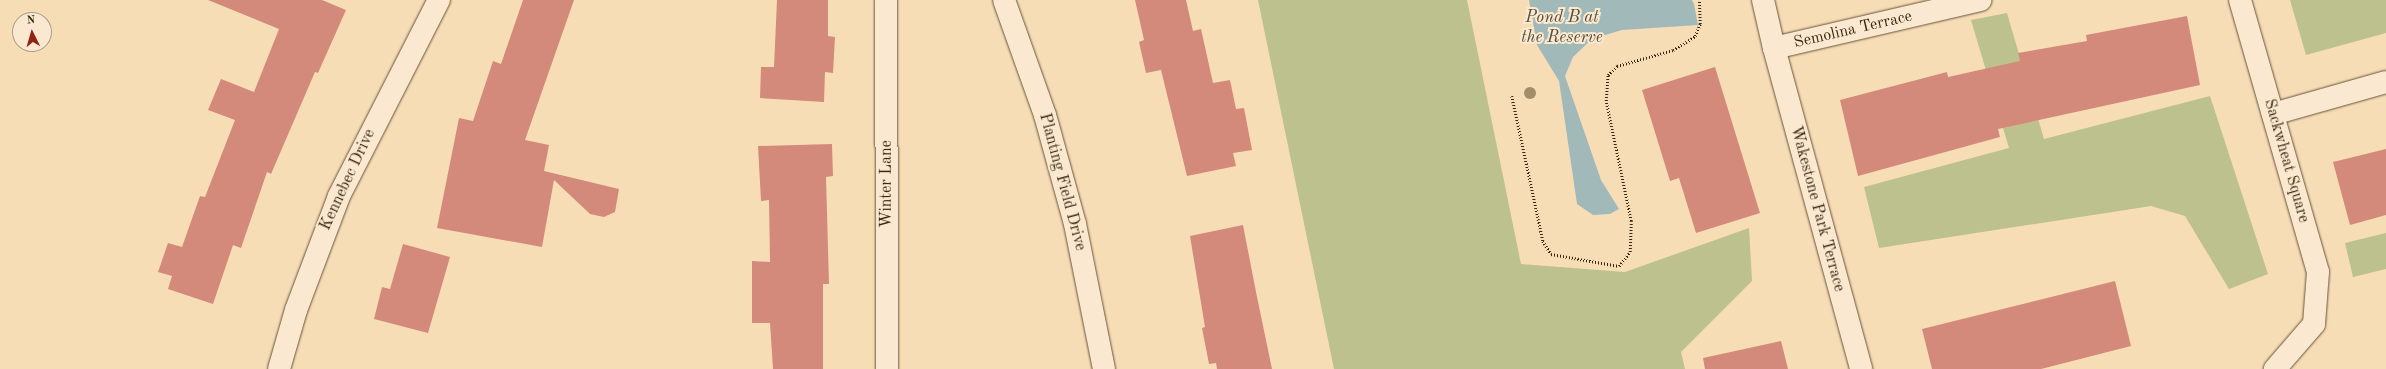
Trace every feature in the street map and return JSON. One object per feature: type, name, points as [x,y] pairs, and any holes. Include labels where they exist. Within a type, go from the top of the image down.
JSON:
[{"type":"street","name":"Kennebec Drive","points":[[279,369],[303,288],[339,196],[439,0]]},
{"type":"street","name":"Winter Lane","points":[[886,0],[887,369]]},
{"type":"street","name":"Planting Field Drive","points":[[1004,0],[1045,115],[1073,217],[1104,369]]},
{"type":"street","name":"Semolina Terrace","points":[[1763,0],[1774,48],[1980,0]]},
{"type":"street","name":"Sackwheat Square","points":[[2240,0],[2318,272],[2314,324],[2275,369]]},
{"type":"street","name":"Wakestone Park Terrace","points":[[1774,48],[1861,369]]},
{"type":"street","points":[[2272,114],[2386,82]]},
{"type":"path","points":[[1512,96],[1543,241],[1551,254],[1619,266],[1630,252],[1631,221],[1606,101],[1608,74],[1617,66],[1673,50],[1695,36],[1700,24],[1699,0]]},
{"type":"green space","points":[[1258,0],[1467,0],[1521,264],[1625,272],[1749,228],[1752,281],[1681,352],[1685,369],[1334,369]]},
{"type":"green space","points":[[2290,0],[2386,0],[2386,33],[2306,55]]},
{"type":"green space","points":[[2007,13],[2044,139],[2210,96],[2268,274],[2229,289],[2185,216],[2151,206],[1879,248],[1864,187],[2009,148],[1971,20]]},
{"type":"green space","points":[[2386,233],[2386,269],[2353,277],[2345,243]]},
{"type":"water","name":"Pond B at the Reserve","points":[[1529,0],[1692,0],[1694,4],[1698,25],[1622,30],[1592,39],[1573,57],[1565,76],[1601,180],[1619,209],[1610,214],[1593,215],[1577,204],[1559,81],[1537,45]]},
{"type":"building","points":[[208,0],[322,0],[346,10],[318,73],[315,72],[271,174],[267,172],[241,248],[233,245],[213,304],[168,289],[172,276],[158,272],[168,243],[182,247],[200,196],[205,197],[235,120],[208,110],[221,79],[254,92],[279,29]]},
{"type":"building","points":[[523,0],[574,0],[525,140],[549,145],[544,171],[619,189],[615,212],[604,217],[590,214],[554,180],[542,247],[437,228],[459,118],[473,121],[493,61],[501,64]]},
{"type":"building","points":[[777,0],[828,0],[828,36],[835,37],[833,73],[825,72],[824,102],[760,98],[761,67],[774,67]]},
{"type":"building","points":[[1135,0],[1186,0],[1193,31],[1201,29],[1213,83],[1230,80],[1236,109],[1244,108],[1252,150],[1233,153],[1236,166],[1187,176],[1161,70],[1146,73],[1139,42],[1144,40]]},
{"type":"building","points":[[2187,16],[2200,85],[1998,129],[2000,137],[1858,176],[1840,100],[1947,72],[1948,77],[2020,61],[2018,53],[2087,41],[2086,35]]},
{"type":"building","points":[[1715,67],[1760,213],[1696,233],[1679,178],[1670,181],[1642,90]]},
{"type":"building","points":[[832,144],[833,176],[826,177],[829,284],[823,284],[823,369],[773,369],[770,323],[752,323],[752,261],[770,262],[769,200],[761,201],[758,146]]},
{"type":"building","points":[[2386,149],[2386,215],[2350,225],[2333,162]]},
{"type":"building","points":[[1243,225],[1272,369],[1217,369],[1216,363],[1209,364],[1202,328],[1205,327],[1190,236]]},
{"type":"building","points":[[403,244],[450,257],[428,333],[374,319],[382,287],[390,289]]},
{"type":"building","points":[[2115,281],[2131,346],[2041,369],[1932,369],[1922,329]]},
{"type":"building","points":[[1781,341],[1788,369],[1705,369],[1703,358]]}]
